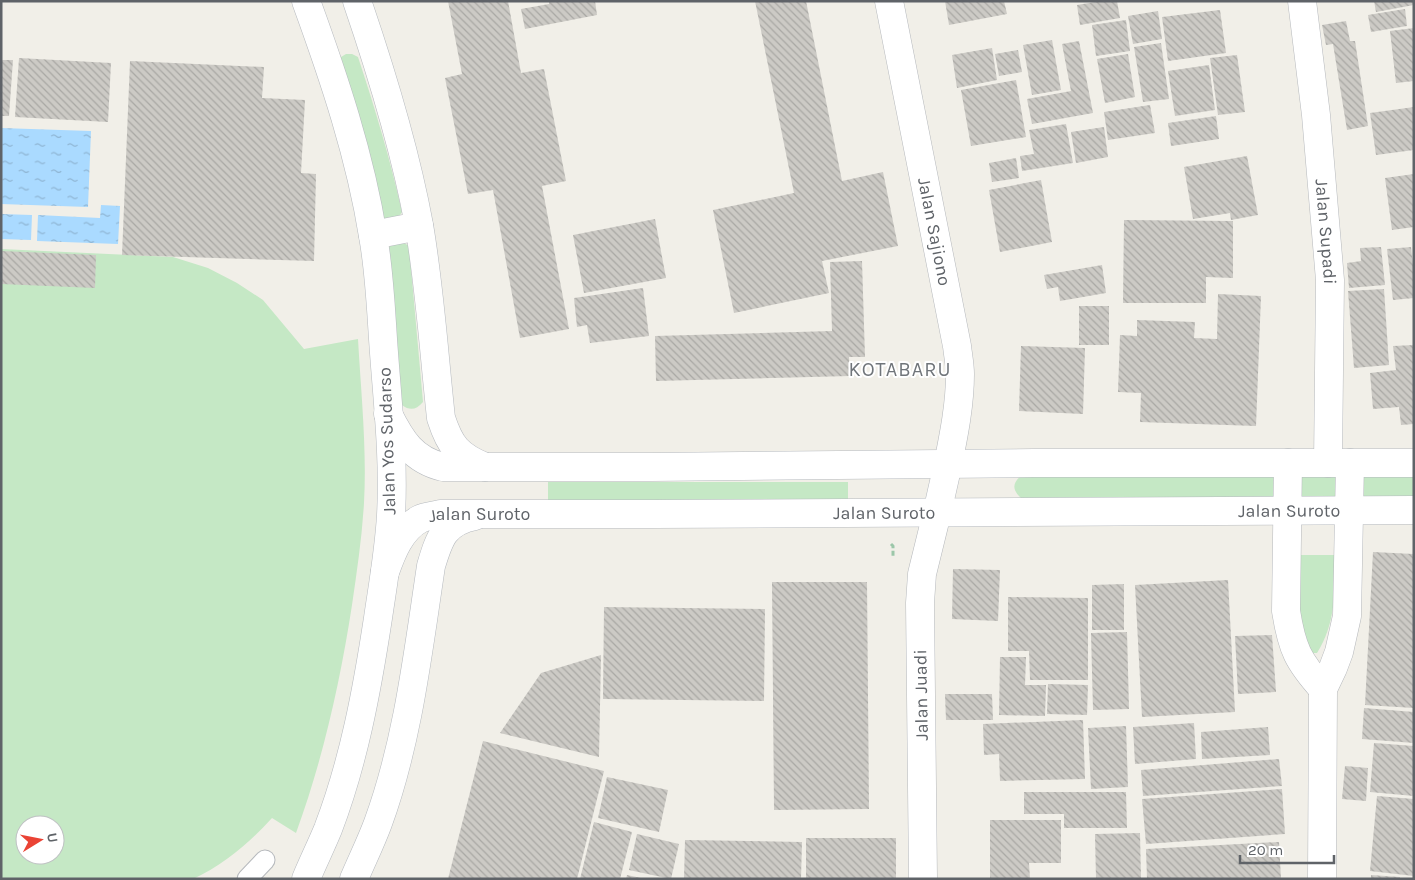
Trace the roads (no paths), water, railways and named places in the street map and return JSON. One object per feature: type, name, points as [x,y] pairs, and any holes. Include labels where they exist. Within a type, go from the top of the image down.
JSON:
[{"type":"main road","name":"Jalan Yos Sudarso","points":[[306,1],[327,59],[352,140],[373,235],[381,303],[391,458],[389,542],[370,676],[344,780],[327,830],[306,879]]},
{"type":"main road","points":[[357,1],[383,82],[410,182],[419,226],[441,418],[447,436],[457,451],[469,461],[485,468]]},
{"type":"main road","name":"Jalan Sajiono","points":[[889,1],[958,346],[960,373],[959,401],[937,513]]},
{"type":"main road","name":"Jalan Supadi","points":[[1302,1],[1316,114],[1330,280],[1339,463],[1348,510],[1346,624],[1339,652],[1323,688]]},
{"type":"main road","points":[[373,235],[419,226]]},
{"type":"main road","points":[[388,414],[405,444],[422,459],[432,465],[443,467],[1414,463]]},
{"type":"main road","points":[[1288,463],[1286,611],[1294,647],[1300,661],[1323,688],[1322,879]]},
{"type":"main road","name":"Jalan Suroto","points":[[385,572],[397,543],[412,525],[421,519],[440,514],[1414,510]]},
{"type":"main road","name":"Jalan Juadi","points":[[923,879],[920,603],[922,574],[937,513]]},
{"type":"main road","points":[[354,879],[378,823],[399,751],[409,706],[434,555],[443,535],[456,522],[463,518],[486,514]]},
{"type":"lane","points":[[247,879],[266,860]]},
{"type":"water","points":[[1,128],[91,131],[88,207],[1,204]]},
{"type":"water","points":[[101,205],[120,206],[118,244],[37,241],[38,215],[100,218]]},
{"type":"water","points":[[1,214],[32,215],[31,240],[1,239]]},
{"type":"district","name":"KOTABARU","points":[[900,369]]}]
